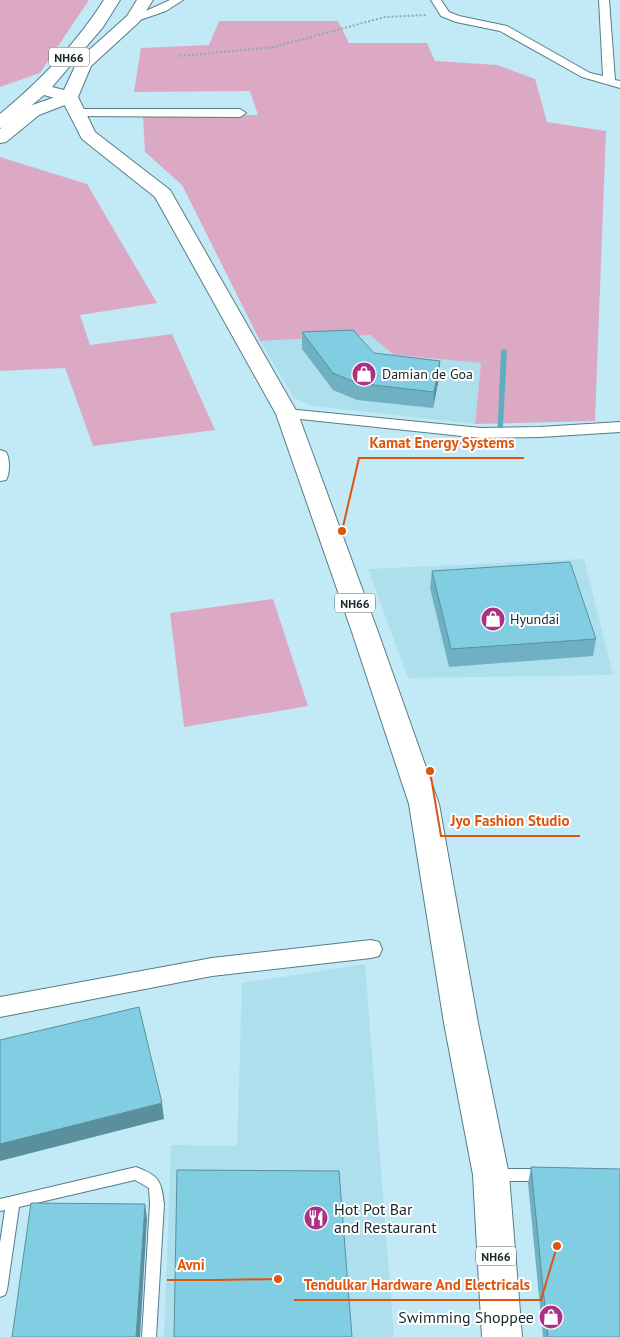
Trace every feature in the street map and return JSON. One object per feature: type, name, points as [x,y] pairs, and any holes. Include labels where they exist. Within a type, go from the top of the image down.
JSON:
[{"type":"main road","name":"NH66","points":[[41,89],[96,24],[112,0]]},
{"type":"main road","points":[[73,105],[84,64],[133,19],[145,0]]},
{"type":"main road","points":[[0,123],[41,89],[73,105]]},
{"type":"main road","name":"NH66","points":[[73,105],[88,135],[163,194],[287,414],[365,632],[424,804],[461,1023],[491,1175],[502,1337]]},
{"type":"main road","points":[[0,138],[33,111],[73,105]]},
{"type":"street","points":[[133,19],[162,9],[178,0]]},
{"type":"street","points":[[436,0],[445,14],[456,19],[503,28],[586,75],[615,84],[604,0]]},
{"type":"street","points":[[73,105],[240,113]]},
{"type":"street","points":[[287,414],[462,432],[531,432],[620,427]]},
{"type":"street","points":[[0,455],[0,476]]},
{"type":"street","points":[[0,1007],[212,967],[371,949]]},
{"type":"lane","points":[[0,1290],[6,1203],[136,1173],[155,1185],[157,1204],[149,1337]]},
{"type":"lane","points":[[491,1175],[560,1175]]},
{"type":"path","points":[[180,56],[274,47],[385,18],[445,14]]},
{"type":"shaded area","points":[[0,0],[89,0],[40,73],[0,87]]},
{"type":"shaded area","points":[[219,21],[338,21],[349,43],[427,43],[435,61],[497,65],[535,79],[547,122],[606,131],[595,421],[475,424],[481,363],[394,355],[370,335],[260,341],[182,185],[145,152],[143,117],[258,115],[250,91],[134,92],[141,48],[209,45]]},
{"type":"shaded area","points":[[0,157],[87,184],[157,303],[80,315],[90,345],[172,334],[215,430],[93,446],[65,368],[0,371]]},
{"type":"shaded area","points":[[370,335],[394,355],[481,363],[475,424],[313,406],[294,398],[260,341]]},
{"type":"shaded area","points":[[584,559],[613,675],[408,678],[368,569]]},
{"type":"shaded area","points":[[273,599],[308,706],[184,727],[170,613]]},
{"type":"shaded area","points":[[365,964],[394,1337],[164,1337],[171,1145],[237,1146],[242,983]]},
{"type":"building","points":[[353,330],[374,353],[440,361],[434,392],[357,383],[333,373],[302,332]]},
{"type":"building","points":[[570,562],[596,639],[451,649],[432,571]]},
{"type":"building","points":[[139,1007],[162,1103],[0,1144],[0,1040]]},
{"type":"building","points":[[531,1167],[620,1169],[620,1337],[548,1337]]},
{"type":"building","points":[[177,1170],[339,1171],[352,1337],[174,1337]]},
{"type":"building","points":[[31,1203],[145,1204],[136,1337],[12,1337]]},
{"type":"waterway","points":[[424,443],[500,443],[504,351]]},
{"type":"place","name":"Damian de Goa","points":[[364,374]]},
{"type":"place","name":"Kamat Energy Systems","points":[[342,531]]},
{"type":"place","name":"Hyundai","points":[[493,619]]},
{"type":"place","name":"Jyo Fashion Studio","points":[[430,771]]},
{"type":"place","name":"Hot Pot Bar and Restaurant","points":[[316,1218]]},
{"type":"place","name":"Tendulkar Hardware And Electricals","points":[[557,1246]]},
{"type":"place","name":"Avni","points":[[278,1279]]},
{"type":"place","name":"Swimming Shoppee","points":[[551,1317]]}]
